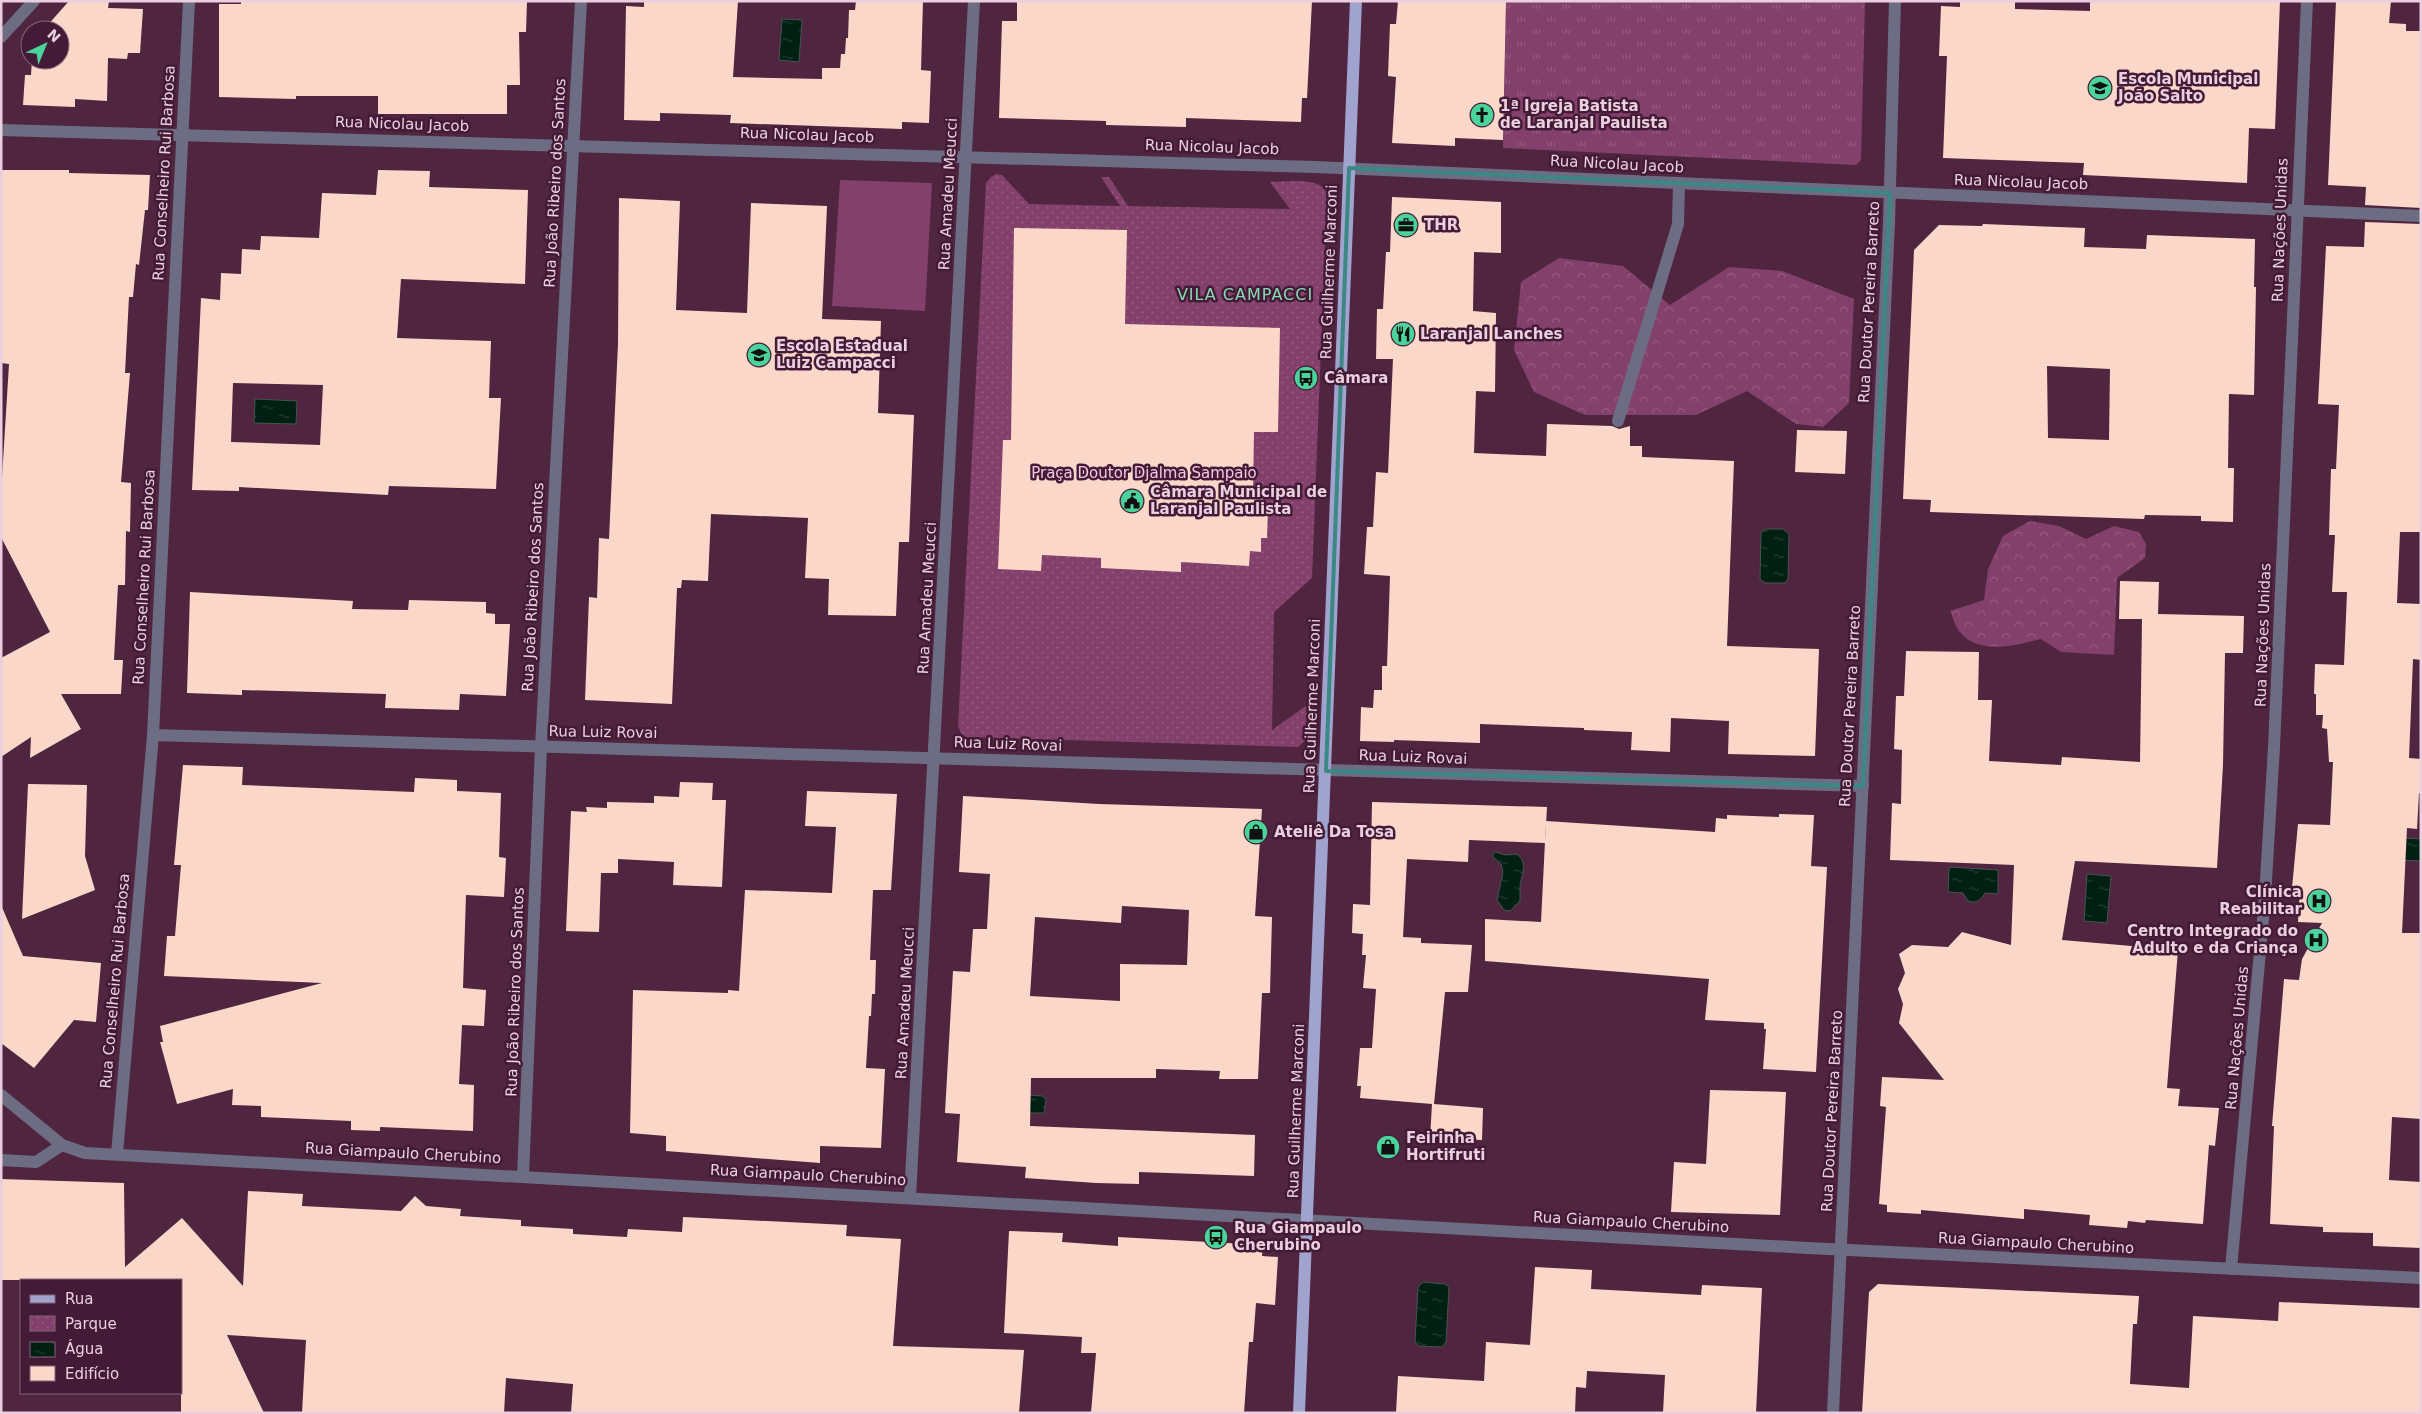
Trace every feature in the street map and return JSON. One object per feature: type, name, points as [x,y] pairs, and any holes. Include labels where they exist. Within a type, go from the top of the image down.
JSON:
[{"type":"main road","name":"Rua Guilherme Marconi","points":[[1299,1413],[1356,1]]},
{"type":"street","points":[[1,37],[34,1]]},
{"type":"street","name":"Rua Conselheiro Rui Barbosa","points":[[117,1154],[153,735],[189,1]]},
{"type":"street","name":"Rua João Ribeiro dos Santos","points":[[523,1176],[541,747],[581,1]]},
{"type":"street","name":"Rua Amadeu Meucci","points":[[910,1197],[974,1]]},
{"type":"street","name":"Rua Doutor Pereira Barreto","points":[[1833,1413],[1890,193],[1895,1]]},
{"type":"street","name":"Rua Nações Unidas","points":[[2231,1269],[2252,1060],[2272,777],[2307,1]]},
{"type":"street","name":"Rua Nicolau Jacob","points":[[1,130],[966,155],[1349,168],[2421,216]]},
{"type":"street","points":[[1618,421],[1678,224],[1679,183]]},
{"type":"street","name":"Rua Luiz Rovai","points":[[153,735],[1862,786]]},
{"type":"street","points":[[1,1095],[62,1145],[36,1162],[1,1160]]},
{"type":"street","name":"Rua Giampaulo Cherubino","points":[[62,1145],[85,1153],[910,1197],[1842,1250],[2421,1278]]},
{"type":"highlighted area","points":[[1349,168],[1890,193],[1863,786],[1326,771]]},
{"type":"green space","points":[[1506,1],[1865,1],[1861,160],[1856,165],[1503,148]]},
{"type":"green space","name":"Praça Doutor Djalma Sampaio","points":[[996,174],[1002,175],[1029,204],[1120,206],[1101,177],[1109,177],[1128,206],[1290,209],[1270,182],[1310,182],[1317,184],[1327,193],[1312,578],[1274,612],[1272,730],[1307,705],[1306,739],[1298,747],[966,737],[961,733],[958,726],[986,183]]},
{"type":"green space","points":[[840,180],[932,183],[925,311],[832,306]]},
{"type":"green space","points":[[1559,258],[1623,266],[1670,305],[1729,267],[1782,271],[1854,299],[1849,403],[1823,427],[1796,424],[1747,391],[1696,415],[1585,415],[1534,392],[1514,350],[1521,282]]},
{"type":"green space","points":[[2030,521],[2059,526],[2086,539],[2114,526],[2139,532],[2146,544],[2145,558],[2117,578],[2114,655],[2061,652],[2041,639],[2009,646],[1987,646],[1977,644],[1958,630],[1950,611],[1984,600],[1988,569],[2003,536]]},
{"type":"water","points":[[782,19],[802,20],[799,62],[779,60]]},
{"type":"water","points":[[255,399],[297,401],[296,424],[254,423]]},
{"type":"water","points":[[1766,529],[1783,529],[1789,534],[1788,579],[1785,583],[1765,583],[1760,579],[1761,532]]},
{"type":"water","points":[[2400,838],[2421,839],[2421,861],[2399,860]]},
{"type":"water","points":[[1495,852],[1506,855],[1516,854],[1523,861],[1520,901],[1510,911],[1504,910],[1497,900],[1503,872],[1501,864],[1492,856]]},
{"type":"water","points":[[1949,867],[1998,870],[1998,894],[1985,893],[1976,902],[1973,902],[1968,901],[1963,893],[1948,892]]},
{"type":"water","points":[[2087,874],[2111,876],[2107,923],[2084,921]]},
{"type":"water","points":[[1005,1094],[1043,1096],[1046,1100],[1044,1113],[1004,1113]]},
{"type":"water","points":[[1423,1282],[1445,1284],[1449,1287],[1446,1342],[1442,1347],[1419,1346],[1415,1342],[1418,1287]]},
{"type":"building","points":[[69,1],[109,1],[108,8],[143,9],[140,53],[128,53],[127,59],[108,58],[107,101],[75,99],[75,107],[23,105],[25,75],[31,75],[31,70],[70,70],[70,20],[52,20]]},
{"type":"building","points":[[241,1],[527,1],[526,32],[519,32],[520,85],[507,85],[507,114],[378,114],[378,96],[296,96],[296,99],[219,97],[219,4],[241,4]]},
{"type":"building","points":[[644,1],[738,1],[733,77],[822,79],[822,68],[840,68],[841,54],[845,54],[846,38],[848,38],[849,10],[855,10],[856,1],[923,1],[921,70],[931,71],[929,123],[902,122],[902,129],[730,123],[731,115],[660,113],[660,121],[624,120],[626,6],[644,7]]},
{"type":"building","points":[[1017,1],[1312,1],[1307,98],[1302,98],[1301,122],[1186,118],[1186,127],[1106,125],[1106,121],[999,118],[1002,21],[1017,21]]},
{"type":"building","points":[[1398,1],[1506,1],[1503,140],[1455,138],[1455,146],[1392,143],[1396,77],[1388,76],[1390,24],[1396,24]]},
{"type":"building","name":"Escola Municipal João Salto","points":[[1960,1],[2015,1],[2015,9],[2090,11],[2090,1],[2280,1],[2275,129],[2249,128],[2247,183],[2083,175],[2084,163],[1943,158],[1947,56],[1939,56],[1941,6],[1960,7]]},
{"type":"building","points":[[2336,1],[2391,1],[2389,23],[2406,24],[2406,31],[2421,31],[2421,208],[2365,205],[2366,187],[2328,185]]},
{"type":"building","points":[[1,170],[69,170],[69,173],[150,175],[148,210],[145,210],[139,265],[136,264],[133,297],[129,297],[125,373],[130,373],[121,482],[131,483],[130,532],[126,531],[125,585],[118,585],[114,660],[123,660],[121,694],[61,694],[81,729],[30,758],[31,737],[1,757],[1,658],[50,632],[1,537],[1,494],[9,364],[1,363]]},
{"type":"building","points":[[378,170],[430,171],[429,187],[528,190],[525,284],[401,279],[397,338],[491,341],[489,398],[501,398],[496,489],[389,486],[388,495],[239,487],[239,491],[192,490],[201,298],[220,300],[221,273],[241,274],[242,249],[260,250],[261,236],[319,238],[322,193],[376,195]],"holes":[[[233,383],[323,385],[320,445],[231,442]]]},
{"type":"building","points":[[1392,197],[1501,202],[1501,253],[1474,252],[1473,311],[1496,313],[1495,392],[1476,391],[1474,453],[1546,456],[1547,424],[1612,426],[1619,429],[1630,426],[1630,446],[1642,446],[1642,457],[1734,461],[1727,646],[1819,649],[1815,756],[1728,754],[1729,721],[1671,718],[1670,752],[1631,750],[1632,732],[1480,724],[1480,743],[1394,740],[1394,742],[1360,741],[1361,707],[1373,708],[1374,690],[1382,690],[1382,666],[1387,666],[1390,576],[1364,574],[1367,527],[1373,527],[1376,472],[1388,473],[1393,359],[1376,359],[1377,309],[1383,309],[1386,252],[1390,252]]},
{"type":"building","name":"Escola Estadual Luiz Campacci","points":[[619,198],[680,201],[676,310],[747,313],[751,203],[827,206],[822,319],[881,321],[878,413],[914,415],[909,542],[899,542],[896,616],[828,615],[829,579],[805,578],[808,518],[711,514],[708,581],[682,580],[681,588],[677,588],[672,704],[585,700],[589,597],[597,598],[599,538],[609,539],[618,344]]},
{"type":"building","points":[[2365,222],[2421,224],[2421,532],[2400,532],[2397,603],[2421,604],[2421,660],[2413,659],[2409,758],[2421,759],[2421,794],[2419,793],[2417,829],[2407,828],[2402,933],[2421,933],[2421,1119],[2392,1117],[2389,1180],[2421,1182],[2421,1248],[2373,1246],[2373,1233],[2323,1232],[2323,1227],[2270,1224],[2274,1126],[2272,1126],[2284,979],[2299,980],[2302,959],[2322,923],[2298,922],[2300,888],[2292,888],[2298,824],[2330,825],[2333,762],[2329,762],[2327,729],[2322,728],[2323,715],[2316,715],[2316,694],[2314,694],[2315,664],[2344,665],[2347,592],[2332,592],[2335,535],[2329,535],[2331,469],[2336,469],[2339,405],[2318,404],[2326,246],[2364,247]]},
{"type":"building","points":[[1983,224],[2085,228],[2084,247],[2146,249],[2147,235],[2255,239],[2254,395],[2229,394],[2228,468],[2234,468],[2233,522],[2201,521],[2201,516],[2145,515],[2144,519],[1930,512],[1931,500],[1903,499],[1914,250],[1939,225],[1982,226]],"holes":[[[2047,366],[2110,369],[2109,440],[2048,438]]]},
{"type":"building","points":[[1014,228],[1127,230],[1125,324],[1280,328],[1278,432],[1254,432],[1253,494],[1263,494],[1263,508],[1268,509],[1267,538],[1261,538],[1261,552],[1250,551],[1249,566],[1181,562],[1181,572],[1101,568],[1101,558],[1042,555],[1041,571],[998,569],[1003,440],[1011,440]]},
{"type":"building","points":[[1797,430],[1847,431],[1845,474],[1795,472]]},
{"type":"building","points":[[2120,581],[2159,582],[2158,614],[2244,616],[2243,653],[2225,653],[2223,765],[2217,868],[2075,861],[2062,940],[2178,950],[2167,1088],[2180,1089],[2178,1106],[2219,1108],[2215,1146],[2209,1145],[2203,1224],[2146,1220],[2145,1223],[2128,1221],[2127,1228],[2089,1225],[2090,1215],[2024,1209],[2024,1219],[1921,1210],[1921,1214],[1887,1212],[1887,1205],[1879,1204],[1886,1107],[1880,1106],[1882,1077],[1944,1080],[1899,1023],[1903,1004],[1898,989],[1905,973],[1899,954],[1912,945],[1948,947],[1962,932],[2011,945],[2014,865],[1890,860],[1892,803],[1901,804],[1902,750],[1894,749],[1896,696],[1904,696],[1906,651],[1979,652],[1978,700],[1992,700],[1989,761],[2061,765],[2062,757],[2140,762],[2142,619],[2119,619]]},
{"type":"building","points":[[190,592],[353,601],[352,609],[408,610],[409,600],[486,602],[486,613],[495,614],[495,624],[510,624],[506,696],[460,694],[459,710],[385,708],[386,694],[242,690],[242,695],[187,693]]},
{"type":"building","points":[[183,765],[243,767],[242,785],[414,792],[415,778],[457,780],[457,791],[501,793],[499,857],[506,858],[504,897],[466,895],[463,988],[486,990],[484,1026],[462,1025],[459,1084],[474,1085],[473,1131],[380,1127],[380,1131],[351,1130],[351,1121],[261,1117],[261,1106],[232,1105],[233,1089],[177,1104],[160,1042],[163,1042],[160,1026],[322,983],[164,976],[167,936],[175,936],[181,865],[174,865]]},
{"type":"building","points":[[680,782],[713,783],[712,800],[726,800],[722,887],[673,885],[674,862],[618,859],[618,873],[601,873],[599,932],[566,931],[571,811],[587,812],[586,807],[607,808],[607,802],[654,803],[654,796],[679,797]]},
{"type":"building","points":[[28,784],[87,785],[85,856],[95,890],[22,919]]},
{"type":"building","points":[[807,791],[897,794],[891,890],[873,890],[870,960],[876,960],[875,994],[872,994],[871,1016],[869,1016],[866,1068],[885,1069],[881,1148],[820,1146],[820,1163],[666,1151],[666,1136],[630,1133],[633,990],[728,993],[728,990],[739,991],[745,890],[832,893],[836,827],[805,826]]},
{"type":"building","points":[[963,796],[1099,804],[1262,809],[1255,916],[1272,917],[1270,993],[1262,993],[1258,1079],[1219,1079],[1220,1071],[1156,1069],[1156,1078],[1031,1078],[1030,1126],[1255,1135],[1254,1176],[1139,1172],[1139,1184],[1096,1183],[1025,1178],[1026,1167],[957,1162],[960,1114],[945,1113],[953,971],[970,972],[973,929],[987,929],[990,874],[959,872]],"holes":[[[1122,906],[1189,910],[1187,965],[1120,964],[1120,1001],[1030,996],[1035,917],[1121,923]]]},
{"type":"building","points":[[1372,802],[1547,807],[1545,843],[1469,840],[1468,862],[1407,859],[1403,937],[1421,938],[1421,943],[1472,945],[1468,992],[1445,992],[1434,1104],[1483,1108],[1482,1140],[1430,1138],[1432,1104],[1360,1098],[1361,1086],[1357,1086],[1360,1048],[1372,1048],[1376,989],[1363,988],[1366,955],[1362,955],[1363,934],[1352,933],[1353,904],[1370,905]]},
{"type":"building","points":[[1779,814],[1814,815],[1811,866],[1827,867],[1816,1072],[1763,1069],[1766,1029],[1764,1029],[1764,1023],[1705,1020],[1709,979],[1485,961],[1485,919],[1541,922],[1546,821],[1715,832],[1716,818],[1727,819],[1727,815],[1779,817]]},
{"type":"building","points":[[1,905],[23,956],[101,963],[96,1022],[74,1020],[34,1068],[1,1043]]},
{"type":"building","points":[[1710,1090],[1786,1092],[1780,1215],[1671,1212],[1674,1162],[1706,1164]]},
{"type":"building","points":[[1,1179],[124,1183],[125,1267],[182,1218],[243,1286],[248,1191],[303,1194],[302,1206],[401,1211],[415,1196],[426,1206],[461,1209],[460,1216],[521,1220],[521,1226],[573,1229],[573,1234],[627,1237],[628,1229],[682,1232],[683,1217],[847,1225],[846,1236],[901,1239],[893,1346],[1024,1350],[1019,1413],[571,1413],[573,1384],[506,1378],[504,1413],[302,1413],[306,1340],[227,1335],[264,1413],[181,1413],[182,1279],[1,1280]]},
{"type":"building","points":[[1009,1231],[1063,1233],[1062,1242],[1118,1246],[1118,1237],[1263,1245],[1262,1256],[1278,1257],[1275,1305],[1256,1303],[1253,1342],[1249,1342],[1244,1413],[1091,1413],[1096,1353],[1081,1353],[1082,1337],[1004,1333]]},
{"type":"building","points":[[1535,1267],[1592,1270],[1591,1289],[1701,1295],[1702,1285],[1762,1288],[1756,1413],[1663,1413],[1665,1375],[1587,1371],[1586,1388],[1576,1387],[1575,1413],[1396,1413],[1398,1376],[1484,1381],[1486,1342],[1530,1345]]},
{"type":"building","points":[[1878,1284],[2139,1296],[2137,1324],[2133,1324],[2130,1384],[2189,1388],[2193,1316],[2278,1321],[2279,1302],[2421,1308],[2421,1413],[1862,1413],[1869,1292]]},
{"type":"place","name":"Escola Municipal João Salto","points":[[2100,88]]},
{"type":"place","name":"1ª Igreja Batista de Laranjal Paulista","points":[[1482,115]]},
{"type":"place","name":"THR","points":[[1406,225]]},
{"type":"place","name":"Laranjal Lanches","points":[[1403,334]]},
{"type":"place","name":"Escola Estadual Luiz Campacci","points":[[759,355]]},
{"type":"place","name":"Câmara","points":[[1306,378]]},
{"type":"place","name":"Câmara Municipal de Laranjal Paulista","points":[[1132,501]]},
{"type":"place","name":"Ateliê Da Tosa","points":[[1256,832]]},
{"type":"place","name":"Clínica Reabilitar","points":[[2319,901]]},
{"type":"place","name":"Centro Integrado do Adulto e da Criança","points":[[2316,940]]},
{"type":"place","name":"Feirinha Hortifruti","points":[[1388,1147]]},
{"type":"place","name":"Rua Giampaulo Cherubino","points":[[1216,1237]]},
{"type":"district","name":"VILA CAMPACCI","points":[[1245,294]]}]
